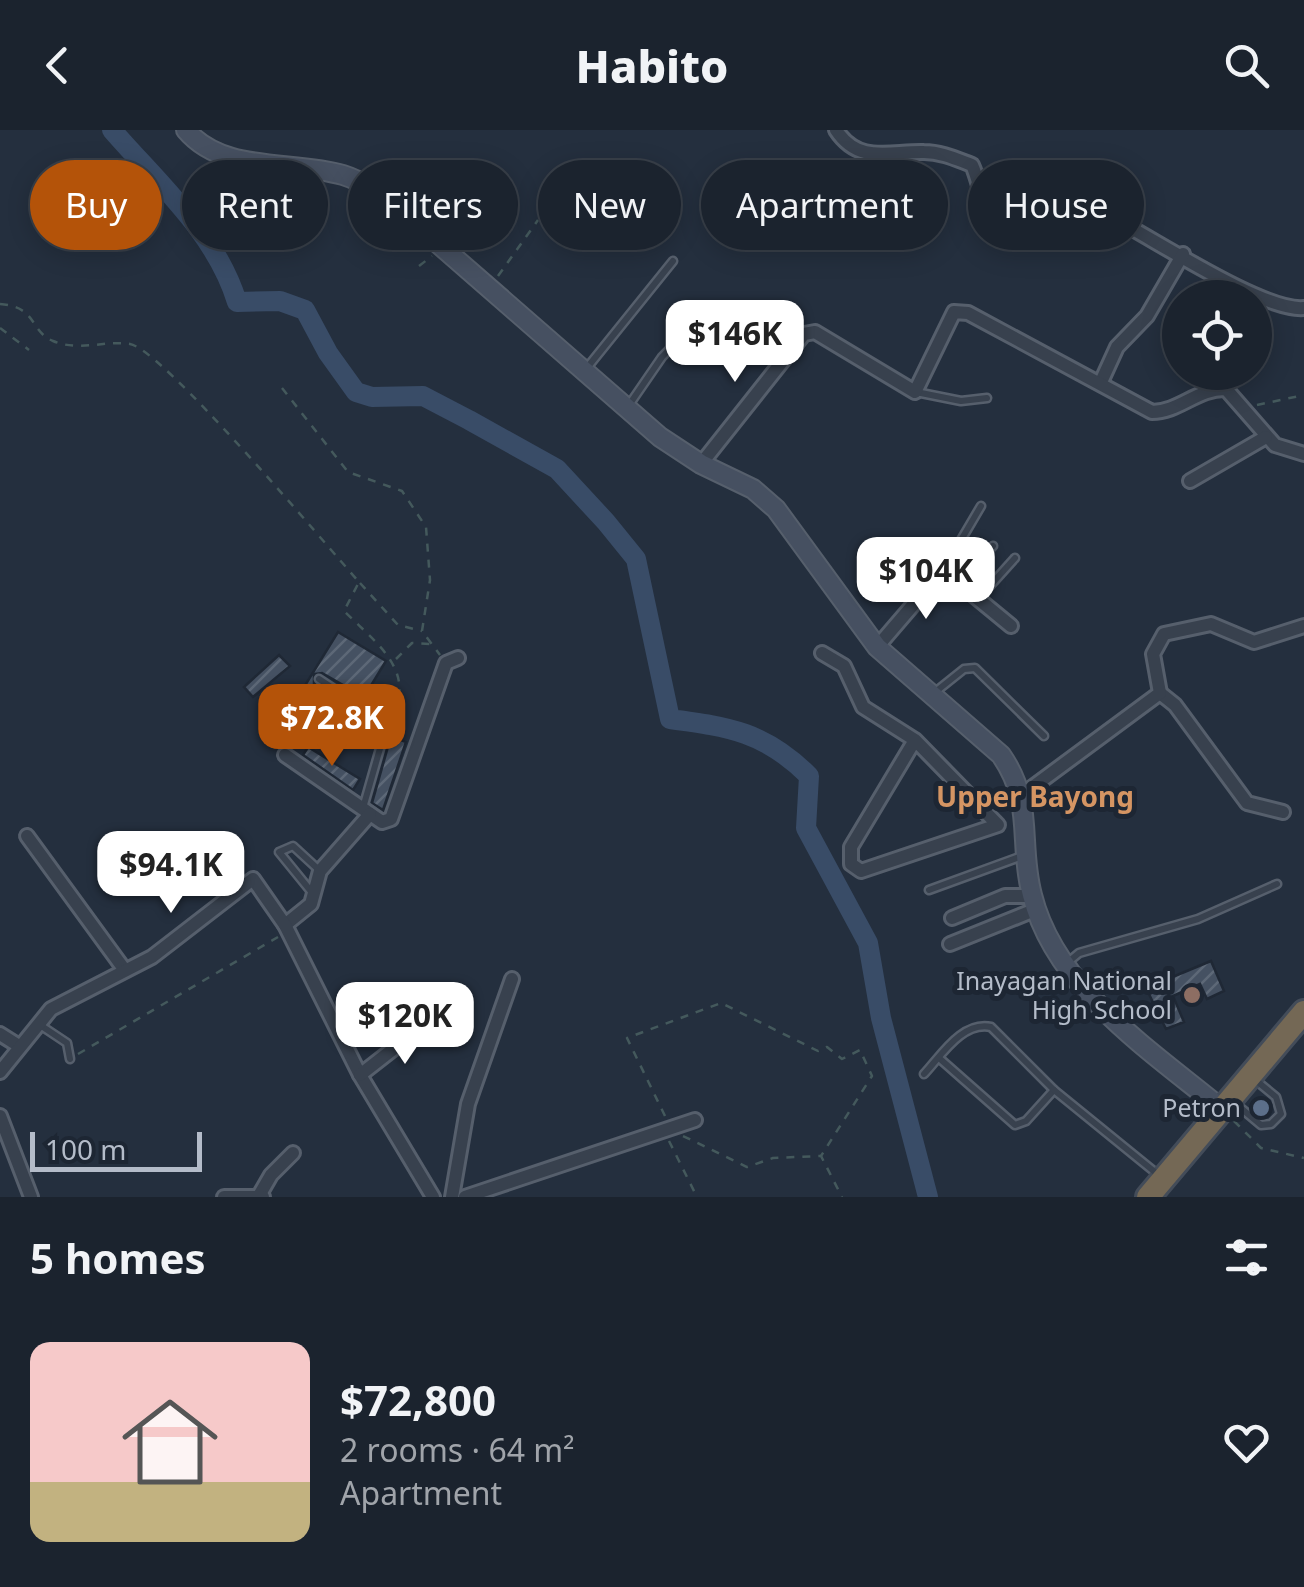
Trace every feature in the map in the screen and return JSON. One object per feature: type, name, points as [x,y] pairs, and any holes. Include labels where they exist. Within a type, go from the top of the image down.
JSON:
[{"type":"highway","points":[[1156,1188],[1304,1012]]},
{"type":"street","points":[[186,130],[199,145],[228,158],[356,180],[401,207],[660,437],[701,464],[753,488],[776,509],[877,646],[929,696],[1001,755],[1022,794],[1034,902],[1050,942],[1112,1018],[1227,1105]]},
{"type":"street","points":[[836,130],[847,144],[879,158],[924,152],[972,165],[992,222],[1016,238],[1029,242],[1045,239],[1101,216],[1114,218],[1277,304],[1304,308]]},
{"type":"street","points":[[1101,382],[1117,348],[1146,316],[1183,254]]},
{"type":"street","points":[[701,464],[804,334],[815,332],[915,392],[954,312],[968,313],[1152,412],[1164,412],[1215,389],[1235,394],[1275,445],[1304,454]]},
{"type":"street","points":[[1190,481],[1266,437]]},
{"type":"street","points":[[877,646],[943,570],[1011,626]]},
{"type":"street","points":[[1283,812],[1247,804],[1176,705],[1160,693],[1153,654],[1164,634],[1210,624],[1254,642],[1304,626]]},
{"type":"street","points":[[822,653],[844,666],[862,708],[915,740],[998,825],[1027,833]]},
{"type":"street","points":[[285,755],[382,822],[392,820],[452,660]]},
{"type":"street","points":[[1022,794],[1160,693]]},
{"type":"street","points":[[915,740],[851,847],[851,864],[861,871],[998,825]]},
{"type":"street","points":[[286,928],[315,896],[320,871],[367,811]]},
{"type":"street","points":[[27,836],[124,969]]},
{"type":"street","points":[[0,1072],[36,1022],[51,1008],[152,958],[247,880],[258,882],[286,928],[360,1076],[433,1197]]},
{"type":"street","points":[[952,918],[1005,896],[1034,902]]},
{"type":"street","points":[[950,944],[1034,902]]},
{"type":"street","points":[[452,1197],[468,1104],[512,979]]},
{"type":"street","points":[[360,1076],[424,1025]]},
{"type":"street","points":[[0,1034],[19,1046]]},
{"type":"street","points":[[0,1116],[31,1197]]},
{"type":"street","points":[[465,1197],[695,1120]]},
{"type":"street","points":[[224,1197],[261,1196],[271,1174],[294,1153]]},
{"type":"lane","points":[[586,370],[673,261]]},
{"type":"lane","points":[[628,408],[662,357],[697,320]]},
{"type":"lane","points":[[915,392],[961,401],[986,398]]},
{"type":"lane","points":[[943,570],[981,506]]},
{"type":"lane","points":[[961,583],[993,546]]},
{"type":"lane","points":[[979,598],[1016,558]]},
{"type":"lane","points":[[929,696],[964,669],[976,668],[1044,736]]},
{"type":"lane","points":[[319,679],[387,724],[367,811]]},
{"type":"lane","points":[[315,896],[279,852],[293,846],[320,871]]},
{"type":"lane","points":[[929,890],[1026,855]]},
{"type":"lane","points":[[1066,963],[1078,953],[1198,918],[1277,884]]},
{"type":"lane","points":[[36,1022],[66,1043],[70,1059]]},
{"type":"lane","points":[[924,1074],[967,1029],[979,1025],[990,1028],[1156,1188]]},
{"type":"lane","points":[[940,1058],[1015,1125],[1026,1121],[1054,1090]]},
{"type":"lane","points":[[1227,1105],[1261,1126],[1271,1124],[1280,1114],[1276,1097],[1251,1076]]},
{"type":"path","points":[[491,285],[538,220]]},
{"type":"path","points":[[0,304],[14,305],[35,319],[40,332],[54,341],[86,347],[131,344],[152,357],[398,625],[422,631],[452,660]]},
{"type":"path","points":[[0,328],[30,350]]},
{"type":"path","points":[[282,388],[348,472],[402,491],[426,528],[430,580],[422,631]]},
{"type":"path","points":[[1246,407],[1304,395]]},
{"type":"path","points":[[359,582],[344,611],[395,660],[402,700],[387,724]]},
{"type":"path","points":[[395,660],[412,643],[432,644]]},
{"type":"path","points":[[70,1059],[286,928]]},
{"type":"path","points":[[697,1197],[627,1038],[722,1003],[818,1051],[827,1047],[842,1059],[860,1050],[872,1076],[821,1156]]},
{"type":"path","points":[[1227,1105],[1261,1148],[1304,1158]]},
{"type":"path","points":[[668,1130],[747,1167],[772,1158],[821,1156]]},
{"type":"path","points":[[821,1156],[842,1197]]},
{"type":"building","points":[[338,632],[386,661],[364,697],[322,673],[314,674],[314,684],[348,707],[338,725],[296,700]]},
{"type":"building","points":[[279,655],[290,666],[253,697],[244,687]]},
{"type":"building","points":[[391,736],[406,742],[383,810],[372,803]]},
{"type":"building","points":[[308,747],[360,779],[353,790],[303,755]]},
{"type":"building","points":[[1211,961],[1224,991],[1207,999],[1200,984],[1173,996],[1184,1022],[1166,1029],[1146,988]]},
{"type":"waterway","points":[[112,130],[200,231],[215,253],[237,302],[280,301],[305,310],[328,353],[356,392],[372,397],[423,396],[557,469],[636,559],[670,719],[746,734],[777,750],[809,776],[806,828],[868,943],[881,1018],[928,1197]]},
{"type":"place","name":"Inayagan National High School","points":[[1192,995]]},
{"type":"place","name":"Petron","points":[[1261,1108]]},
{"type":"district","name":"Upper Bayong","points":[[1035,797]]}]
